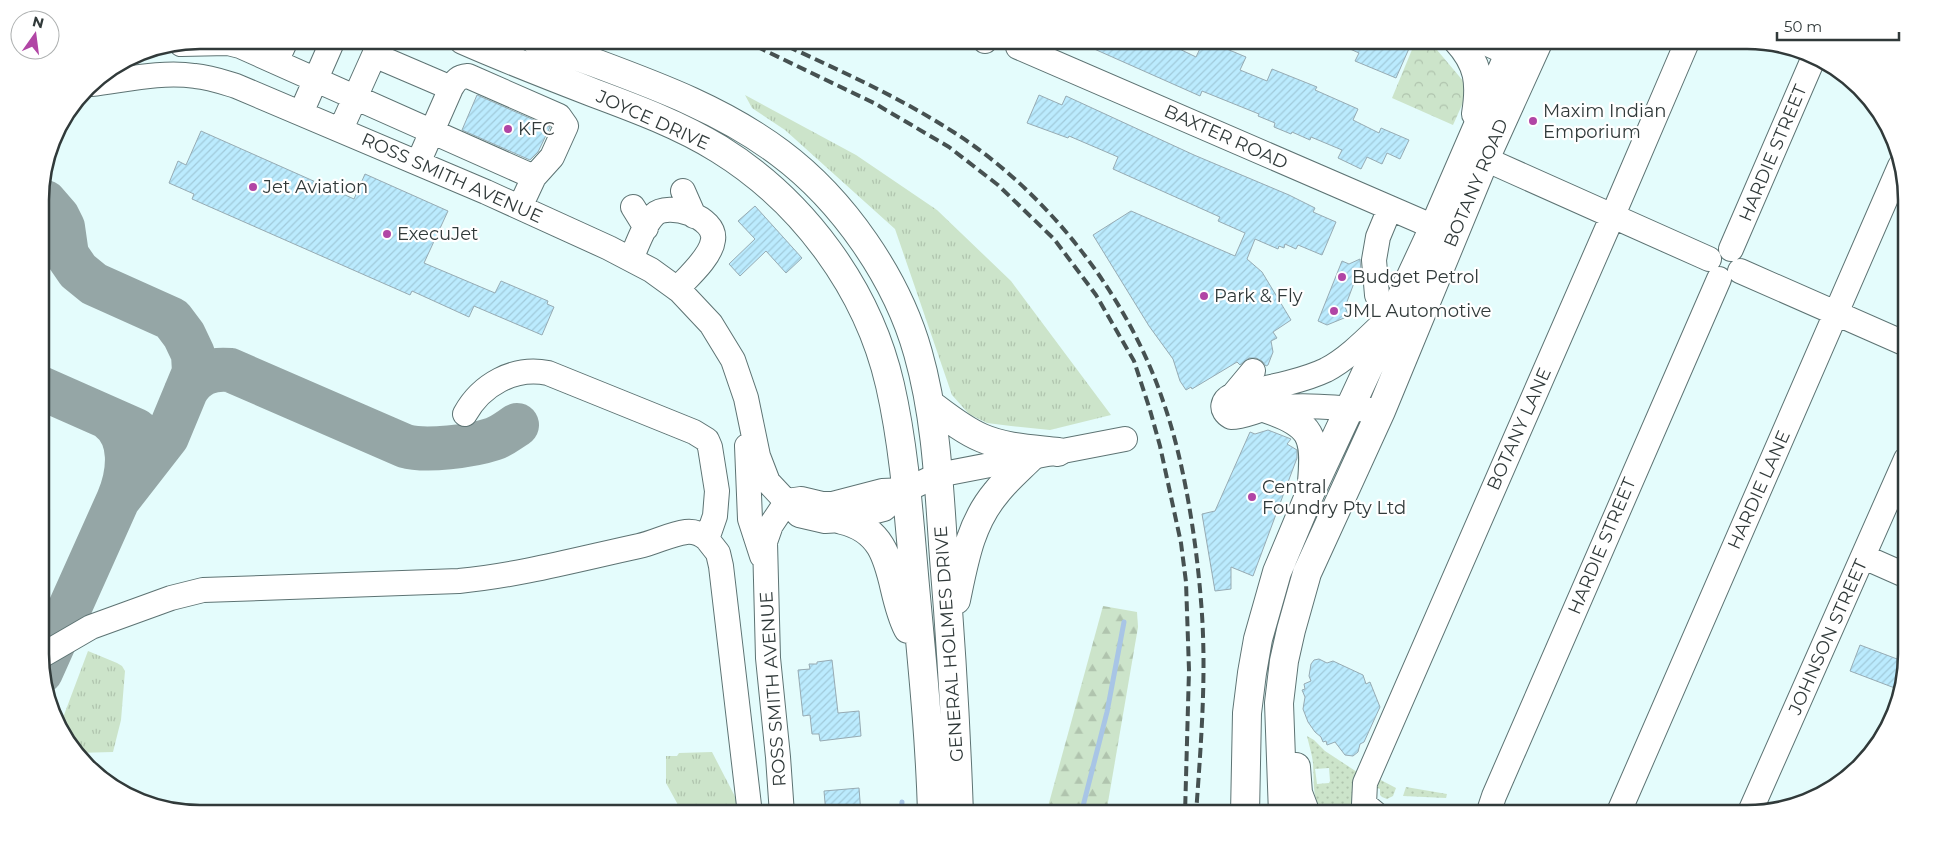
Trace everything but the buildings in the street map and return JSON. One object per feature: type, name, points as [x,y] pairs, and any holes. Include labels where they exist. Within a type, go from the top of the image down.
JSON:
[{"type":"main road","name":"JOYCE DRIVE","points":[[485,49],[664,120],[693,135],[743,166],[788,204],[809,227],[843,273],[871,329],[890,384],[906,490]]},
{"type":"main road","name":"JOYCE DRIVE","points":[[559,49],[705,107],[754,135],[803,172],[841,211],[862,238],[890,285],[913,336],[930,404],[934,434]]},
{"type":"main road","points":[[1464,49],[1470,56],[1479,80],[1477,154]]},
{"type":"main road","name":"BOTANY ROAD","points":[[1282,805],[1280,711],[1284,661],[1307,572],[1381,411],[1477,154],[1523,49]]},
{"type":"main road","name":"BOTANY ROAD","points":[[1245,805],[1247,713],[1258,639],[1277,572],[1311,491],[1434,228],[1477,154]]},
{"type":"main road","points":[[930,404],[983,439],[1002,445],[1058,452]]},
{"type":"main road","points":[[1267,409],[1297,421],[1306,430],[1311,440],[1313,455],[1311,491]]},
{"type":"main road","name":"GENERAL HOLMES DRIVE","points":[[934,434],[950,633],[959,805]]},
{"type":"main road","points":[[950,633],[966,552],[978,519],[996,492],[1031,457]]},
{"type":"main road","name":"GENERAL HOLMES DRIVE","points":[[906,490],[929,740],[932,805]]},
{"type":"main road","points":[[842,520],[854,522],[869,532],[881,546],[892,571],[902,616],[921,653]]},
{"type":"main road","points":[[1267,805],[1268,747],[1280,711]]},
{"type":"main road","points":[[1280,711],[1292,735],[1298,793],[1303,805]]},
{"type":"street","points":[[247,49],[534,176]]},
{"type":"street","points":[[276,62],[282,49]]},
{"type":"street","points":[[302,112],[329,49]]},
{"type":"street","points":[[340,129],[374,49]]},
{"type":"street","points":[[376,49],[451,88]]},
{"type":"street","name":"BAXTER ROAD","points":[[1023,49],[1434,228]]},
{"type":"street","name":"BOTANY LANE","points":[[1365,805],[1365,783],[1684,49]]},
{"type":"street","points":[[182,50],[185,75]]},
{"type":"street","name":"HARDIE STREET","points":[[1491,805],[1723,270],[1716,250],[1732,249],[1811,63]]},
{"type":"street","name":"ROSS SMITH AVENUE","points":[[126,70],[163,75],[185,75],[212,79],[236,86],[302,112],[631,259],[678,289],[711,324],[732,360],[746,398],[758,456],[765,476],[776,493],[787,501],[799,515],[825,521],[842,520],[884,509],[906,490]]},
{"type":"street","points":[[418,163],[451,88],[456,79],[460,77],[468,76],[559,116],[566,126],[552,157],[534,176],[520,208]]},
{"type":"street","points":[[1477,154],[1613,215],[1723,270],[1898,341]]},
{"type":"street","name":"HARDIE LANE","points":[[1622,805],[1896,175]]},
{"type":"street","points":[[683,191],[694,216]]},
{"type":"street","points":[[633,208],[646,228]]},
{"type":"street","points":[[1233,395],[1326,370],[1394,313],[1380,302],[1377,296],[1374,260],[1378,237],[1390,208]]},
{"type":"street","points":[[631,259],[654,214],[666,209],[694,216],[708,223],[714,236],[713,242],[706,256],[678,289]]},
{"type":"street","points":[[465,414],[476,396],[487,387],[527,370],[548,373],[694,432],[707,440],[710,447],[717,492],[714,516],[707,538]]},
{"type":"street","points":[[1254,371],[1233,395],[1225,400],[1223,406],[1225,413],[1231,417],[1267,409],[1307,407],[1381,411]]},
{"type":"street","name":"ROSS SMITH AVENUE","points":[[746,398],[750,520],[765,565]]},
{"type":"street","points":[[787,501],[801,499],[822,504],[832,504],[882,491],[906,490],[938,475],[1125,439]]},
{"type":"street","name":"JOHNSON STREET","points":[[1753,805],[1898,478]]},
{"type":"street","name":"ROSS SMITH AVENUE","points":[[781,805],[768,658],[765,542],[767,533],[787,501]]},
{"type":"street","points":[[49,651],[91,627],[171,598],[203,590],[459,581],[496,577],[653,543],[680,533],[695,532],[707,538],[718,553],[721,566],[749,805]]},
{"type":"street","points":[[1864,557],[1898,572]]},
{"type":"green space","points":[[1412,49],[1437,50],[1464,82],[1466,96],[1453,125],[1392,98]]},
{"type":"green space","points":[[745,95],[856,155],[937,210],[1011,281],[1111,415],[1050,430],[987,423],[969,414],[952,395],[895,229],[785,130],[752,108]]},
{"type":"green space","points":[[1103,606],[1137,612],[1138,627],[1108,805],[1048,805]]},
{"type":"green space","points":[[88,651],[122,666],[125,671],[121,720],[113,752],[86,753],[69,730],[63,718]]},
{"type":"green space","points":[[1307,736],[1325,751],[1357,772],[1363,771],[1353,805],[1319,805],[1315,795],[1313,760]],"holes":[[[1329,768],[1329,783],[1317,784],[1315,769]]]},
{"type":"green space","points":[[712,752],[739,805],[678,805],[666,783],[666,756],[677,756],[679,753]]},
{"type":"green space","points":[[1377,778],[1396,788],[1393,796],[1387,799],[1380,795],[1380,789],[1374,787]]},
{"type":"green space","points":[[1406,787],[1447,794],[1446,798],[1403,796]]},
{"type":"waterway","points":[[1083,805],[1107,712],[1124,622]]},
{"type":"taxiway","points":[[49,207],[58,217],[63,227],[67,255],[78,271],[94,284],[172,319],[184,335],[193,354],[194,372],[167,437],[118,500]]},
{"type":"taxiway","points":[[186,391],[194,380],[205,373],[217,370],[230,370],[405,446],[414,448],[461,446],[484,442],[499,436],[517,425]]},
{"type":"taxiway","points":[[49,392],[136,430]]},
{"type":"taxiway","points":[[49,654],[118,500],[125,479],[127,468],[125,445],[122,435],[108,418]]},
{"type":"railway","points":[[762,49],[874,103],[949,147],[998,185],[1054,239],[1096,295],[1134,361],[1160,446],[1181,543],[1186,582],[1189,670],[1185,805]]},
{"type":"railway","points":[[793,49],[911,107],[955,133],[989,157],[1022,185],[1081,250],[1129,323],[1148,362],[1170,424],[1183,474],[1196,551],[1203,628],[1203,708],[1197,805]]},
{"type":"place","name":"Maxim Indian Emporium","points":[[1533,121]]},
{"type":"place","name":"KFC","points":[[508,129]]},
{"type":"place","name":"Jet Aviation","points":[[253,187]]},
{"type":"place","name":"ExecuJet","points":[[387,234]]},
{"type":"place","name":"Budget Petrol","points":[[1342,277]]},
{"type":"place","name":"Park & Fly","points":[[1204,296]]},
{"type":"place","name":"JML Automotive","points":[[1334,311]]},
{"type":"place","name":"Central Foundry Pty Ltd","points":[[1252,497]]}]
